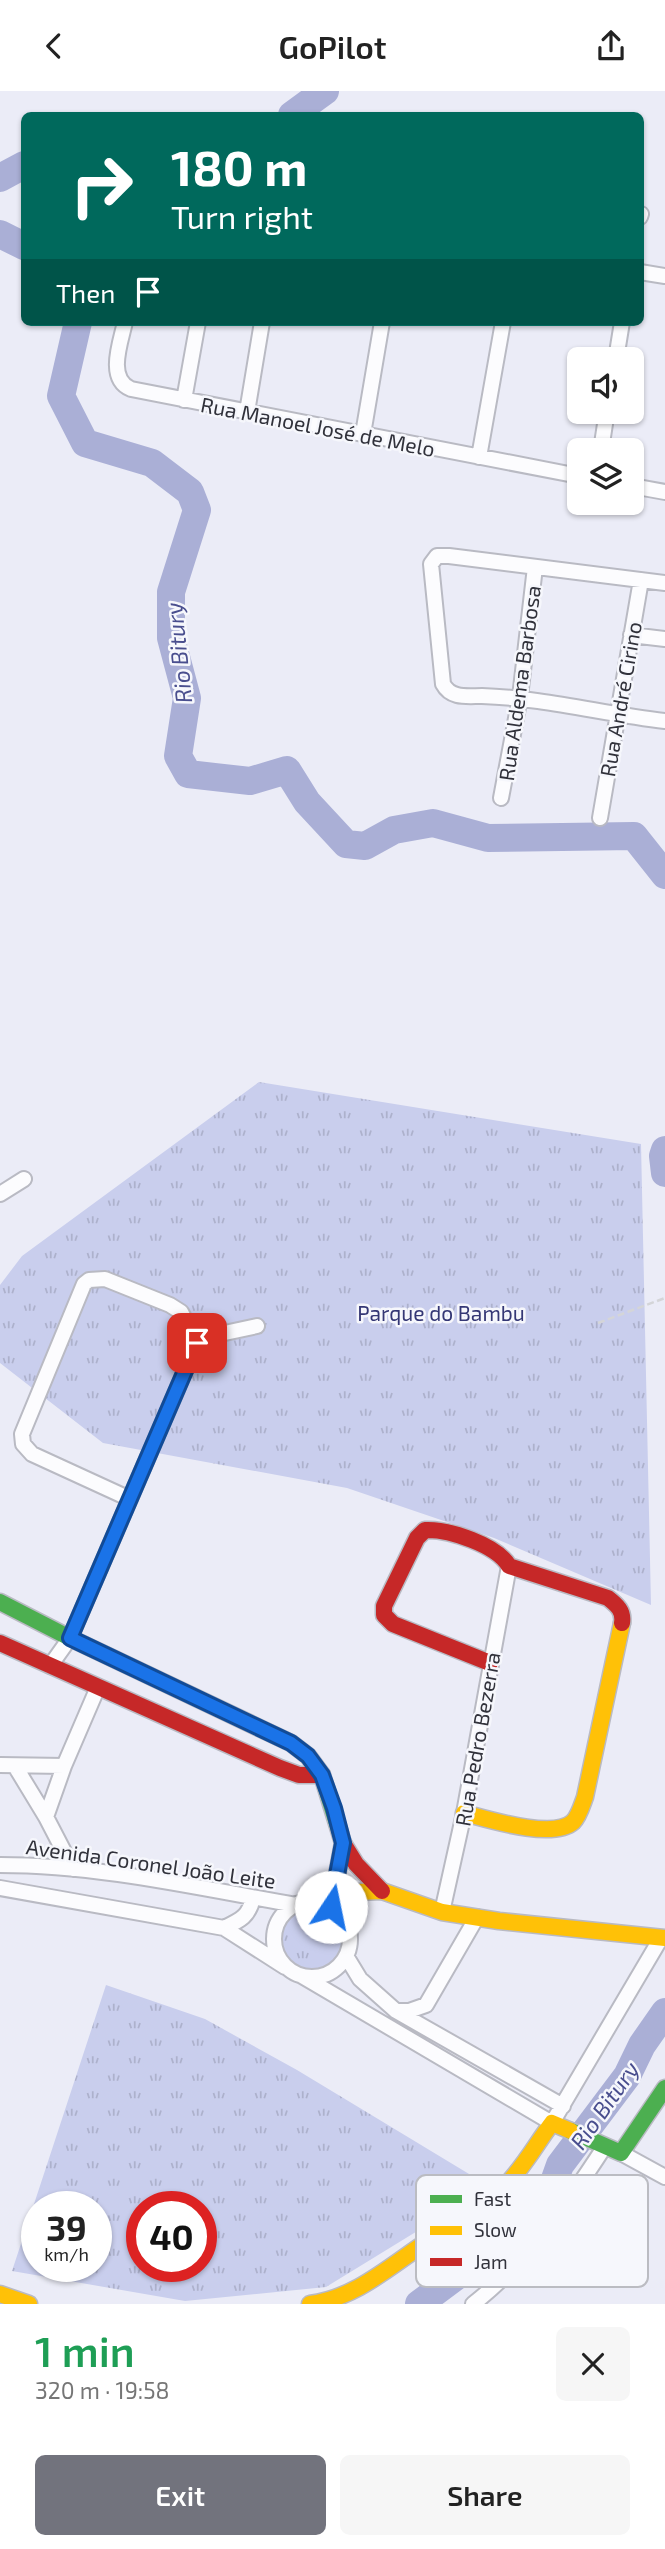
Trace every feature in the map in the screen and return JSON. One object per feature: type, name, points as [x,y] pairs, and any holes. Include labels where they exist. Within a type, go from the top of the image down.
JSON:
[{"type":"street","points":[[644,273],[665,276]]},
{"type":"street","name":"Rua Manoel José de Melo","points":[[124,326],[116,367],[119,380],[124,386],[567,474]]},
{"type":"street","points":[[184,400],[197,326]]},
{"type":"street","points":[[247,412],[261,326]]},
{"type":"street","points":[[363,435],[381,326]]},
{"type":"street","points":[[479,457],[502,326]]},
{"type":"street","points":[[618,347],[621,326]]},
{"type":"street","points":[[644,488],[665,492]]},
{"type":"street","points":[[665,583],[449,556],[437,556],[431,564],[443,684],[450,693],[461,696],[520,697],[617,716],[665,721]]},
{"type":"street","name":"Rua Aldema Barbosa","points":[[502,798],[520,697],[535,567]]},
{"type":"street","name":"Rua André Cirino","points":[[600,818],[641,580]]},
{"type":"street","points":[[631,635],[665,639]]},
{"type":"street","points":[[0,1194],[24,1179]]},
{"type":"street","points":[[130,1499],[32,1454],[23,1444],[22,1434],[84,1284],[89,1280],[105,1279],[170,1304],[181,1312],[197,1343]]},
{"type":"street","points":[[50,1666],[70,1638],[197,1343],[206,1337],[257,1326]]},
{"type":"street","points":[[464,1813],[549,1831],[566,1827],[573,1822],[585,1797],[622,1629],[622,1613],[620,1607],[608,1598],[509,1566],[505,1559],[494,1551],[443,1531],[425,1530],[417,1538],[384,1606],[384,1615],[393,1624],[490,1663]]},
{"type":"street","name":"Rua Pedro Bezerra","points":[[442,1912],[464,1813],[509,1566]]},
{"type":"street","points":[[0,1602],[291,1743],[308,1756],[322,1775],[343,1843],[356,1864],[382,1891],[442,1912],[663,1938],[563,2106],[513,2175]]},
{"type":"street","points":[[0,1643],[279,1768],[299,1775],[322,1775]]},
{"type":"street","points":[[46,1817],[97,1687]]},
{"type":"street","points":[[8,1765],[64,1766]]},
{"type":"street","points":[[8,1765],[46,1817],[73,1869]]},
{"type":"street","points":[[302,1976],[312,1978],[332,1972],[346,1956],[350,1936],[348,1926],[332,1900],[343,1843]]},
{"type":"street","name":"Avenida Coronel João Leite","points":[[0,1865],[43,1865],[73,1869],[192,1886],[296,1905]]},
{"type":"street","points":[[0,1888],[224,1927],[285,1967],[552,2123],[621,2153],[665,2177]]},
{"type":"street","points":[[285,1967],[277,1955],[274,1940],[276,1926],[284,1914],[296,1905],[382,1891]]},
{"type":"street","points":[[224,1927],[243,1919],[250,1911],[253,1898]]},
{"type":"street","points":[[396,2011],[409,2011],[426,2005],[477,1917]]},
{"type":"street","points":[[346,1956],[360,1979],[396,2011],[563,2106]]},
{"type":"street","points":[[621,2153],[665,2088]]},
{"type":"street","points":[[584,2175],[600,2144]]},
{"type":"street","points":[[310,2304],[325,2302],[369,2284],[416,2249]]},
{"type":"street","points":[[473,2304],[491,2287]]},
{"type":"street","points":[[0,2294],[29,2304]]},
{"type":"path","points":[[598,1323],[664,1299]]},
{"type":"green space","name":"Parque do Bambu","points":[[259,1082],[641,1144],[651,1605],[494,1538],[347,1488],[103,1443],[0,1363],[0,1285],[22,1256]]},
{"type":"green space","points":[[312,1907],[325,1909],[340,1922],[345,1940],[343,1953],[330,1968],[312,1973],[299,1971],[284,1958],[279,1940],[281,1927],[294,1912]]},
{"type":"green space","points":[[106,1985],[205,2019],[297,2070],[471,2175],[416,2175],[416,2232],[326,2287],[185,2301],[75,2282],[112,2282],[112,2191],[38,2191]]},
{"type":"green space","points":[[21,2244],[21,2273],[12,2271]]},
{"type":"waterway","name":"Rio Bitury","points":[[296,112],[325,91]]},
{"type":"waterway","name":"Rio Bitury","points":[[0,178],[21,167]]},
{"type":"waterway","name":"Rio Bitury","points":[[0,234],[21,244]]},
{"type":"waterway","name":"Rio Bitury","points":[[77,326],[61,396],[85,443],[152,463],[190,492],[197,510],[171,592],[171,638],[187,698],[178,756],[188,774],[250,781],[287,770],[307,802],[346,844],[365,846],[394,830],[433,823],[488,838],[634,836],[665,875]]},
{"type":"waterway","name":"Rio Bitury","points":[[665,1150],[665,1173]]},
{"type":"waterway","name":"Rio Bitury","points":[[556,2175],[560,2165],[627,2076],[642,2045],[665,2012]]},
{"type":"waterway","name":"Rio Bitury","points":[[419,2304],[442,2287]]},
{"type":"traffic: fast","points":[[0,1602],[291,1743],[308,1756],[322,1775],[343,1843],[331,1907]]},
{"type":"traffic: fast","points":[[571,2131],[621,2153],[665,2088]]},
{"type":"traffic: slow","points":[[464,1813],[536,1829],[564,1827],[575,1820],[585,1797],[622,1623]]},
{"type":"traffic: slow","points":[[334,1893],[382,1891],[442,1912],[499,1921],[665,1938]]},
{"type":"traffic: slow","points":[[514,2175],[552,2123],[571,2131]]},
{"type":"traffic: slow","points":[[310,2304],[327,2301],[358,2288],[416,2249]]},
{"type":"traffic: slow","points":[[0,2294],[29,2304]]},
{"type":"traffic: jam","points":[[490,1663],[393,1624],[384,1615],[384,1606],[417,1538],[425,1530],[459,1535],[494,1551],[509,1566],[608,1598],[619,1609],[622,1623]]},
{"type":"traffic: jam","points":[[0,1643],[280,1768],[299,1775],[322,1775]]},
{"type":"traffic: jam","points":[[343,1843],[356,1864],[382,1891]]},
{"type":"route","points":[[197,1343],[70,1638],[291,1743],[308,1756],[322,1775],[343,1843],[331,1907]]}]
